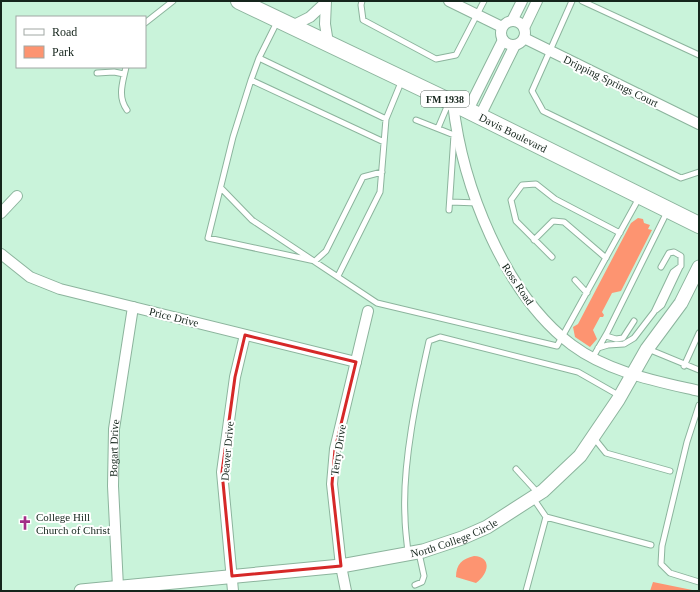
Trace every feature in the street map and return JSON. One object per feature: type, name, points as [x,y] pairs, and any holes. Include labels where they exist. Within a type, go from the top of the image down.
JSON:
[{"type":"main road","name":"Davis Boulevard","points":[[239,1],[474,113],[699,225]]},
{"type":"street","points":[[449,1],[502,27]]},
{"type":"street","points":[[512,21],[522,1]]},
{"type":"street","points":[[474,113],[515,45],[524,33],[537,1]]},
{"type":"street","points":[[285,23],[310,18],[325,2]]},
{"type":"street","points":[[325,2],[325,24],[328,43]]},
{"type":"street","points":[[515,45],[507,44],[503,40],[501,35],[502,27],[506,23],[512,21],[519,23],[524,33]]},
{"type":"street","name":"Dripping Springs Court","points":[[524,33],[551,52],[699,124]]},
{"type":"street","points":[[474,113],[503,40]]},
{"type":"street","name":"Ross Road","points":[[451,102],[464,158],[478,203],[497,252],[525,298],[572,345],[595,353],[634,374],[699,391]]},
{"type":"street","points":[[1,213],[17,196]]},
{"type":"street","name":"Price Drive","points":[[1,254],[12,265],[42,283],[60,290],[356,362]]},
{"type":"street","name":"North College Circle","points":[[81,591],[119,589],[232,576],[341,566],[414,553],[462,538],[487,527],[536,496],[580,456],[594,438],[634,374],[647,349],[677,309],[696,280],[699,267]]},
{"type":"street","name":"Bogart Drive","points":[[119,589],[113,486],[114,429],[133,307]]},
{"type":"street","name":"Terry Drive","points":[[346,591],[341,566],[332,484],[335,449],[368,311]]},
{"type":"street","name":"Deaver Drive","points":[[234,591],[222,472],[235,377],[245,335]]},
{"type":"lane","points":[[146,22],[173,1]]},
{"type":"lane","points":[[362,1],[363,20],[436,59],[456,55],[484,1]]},
{"type":"lane","points":[[572,1],[551,52],[532,91],[543,111],[681,178],[699,172]]},
{"type":"lane","points":[[582,1],[699,56]]},
{"type":"lane","points":[[285,23],[259,58],[251,80],[233,137],[208,238],[315,261]]},
{"type":"lane","points":[[259,58],[386,119]]},
{"type":"lane","points":[[126,68],[120,96],[127,110]]},
{"type":"lane","points":[[97,73],[114,72],[124,74]]},
{"type":"lane","points":[[338,276],[380,192],[386,119],[403,79]]},
{"type":"lane","points":[[251,80],[384,142]]},
{"type":"lane","points":[[438,128],[451,102]]},
{"type":"lane","points":[[416,120],[454,135],[449,210]]},
{"type":"lane","points":[[453,157],[464,158]]},
{"type":"lane","points":[[315,261],[326,251],[363,177],[382,172]]},
{"type":"lane","points":[[552,257],[516,221],[511,200],[522,185],[536,184],[555,199],[620,232]]},
{"type":"lane","points":[[221,188],[252,220],[377,303],[557,346],[640,195]]},
{"type":"lane","points":[[450,202],[478,203]]},
{"type":"lane","points":[[595,353],[606,336],[668,210]]},
{"type":"lane","points":[[534,240],[553,221],[564,222],[606,258]]},
{"type":"lane","points":[[595,353],[608,345],[620,345],[629,342],[639,332],[654,312],[673,272],[681,266],[681,256],[674,252],[669,253],[661,267]]},
{"type":"lane","points":[[575,280],[587,293]]},
{"type":"lane","points":[[606,336],[616,339],[623,338],[634,321]]},
{"type":"lane","points":[[684,366],[699,333]]},
{"type":"lane","points":[[415,584],[422,582],[424,576],[414,553],[405,516],[406,482],[409,450],[430,341],[440,337],[578,372],[620,396]]},
{"type":"lane","points":[[647,349],[684,366],[699,370]]},
{"type":"lane","points":[[699,405],[687,442],[662,546],[661,564],[670,573],[699,582]]},
{"type":"lane","points":[[594,438],[606,453],[670,471]]},
{"type":"lane","points":[[516,469],[536,496],[546,517],[526,591]]},
{"type":"lane","points":[[546,517],[650,545]]},
{"type":"highlighted area","points":[[245,335],[356,362],[335,449],[332,484],[341,566],[232,576],[222,472],[235,377]]},
{"type":"green space","points":[[638,218],[643,219],[644,223],[650,225],[648,229],[652,230],[621,291],[612,293],[602,312],[604,315],[603,317],[600,317],[593,330],[597,339],[590,347],[575,337],[573,327],[578,324],[631,223]]},
{"type":"green space","points":[[474,556],[480,557],[484,560],[487,567],[480,580],[476,583],[456,577],[456,572],[460,563]]},
{"type":"green space","points":[[653,582],[697,591],[650,591]]},
{"type":"place","name":"College Hill Church of Christ","points":[[25,523]]}]
